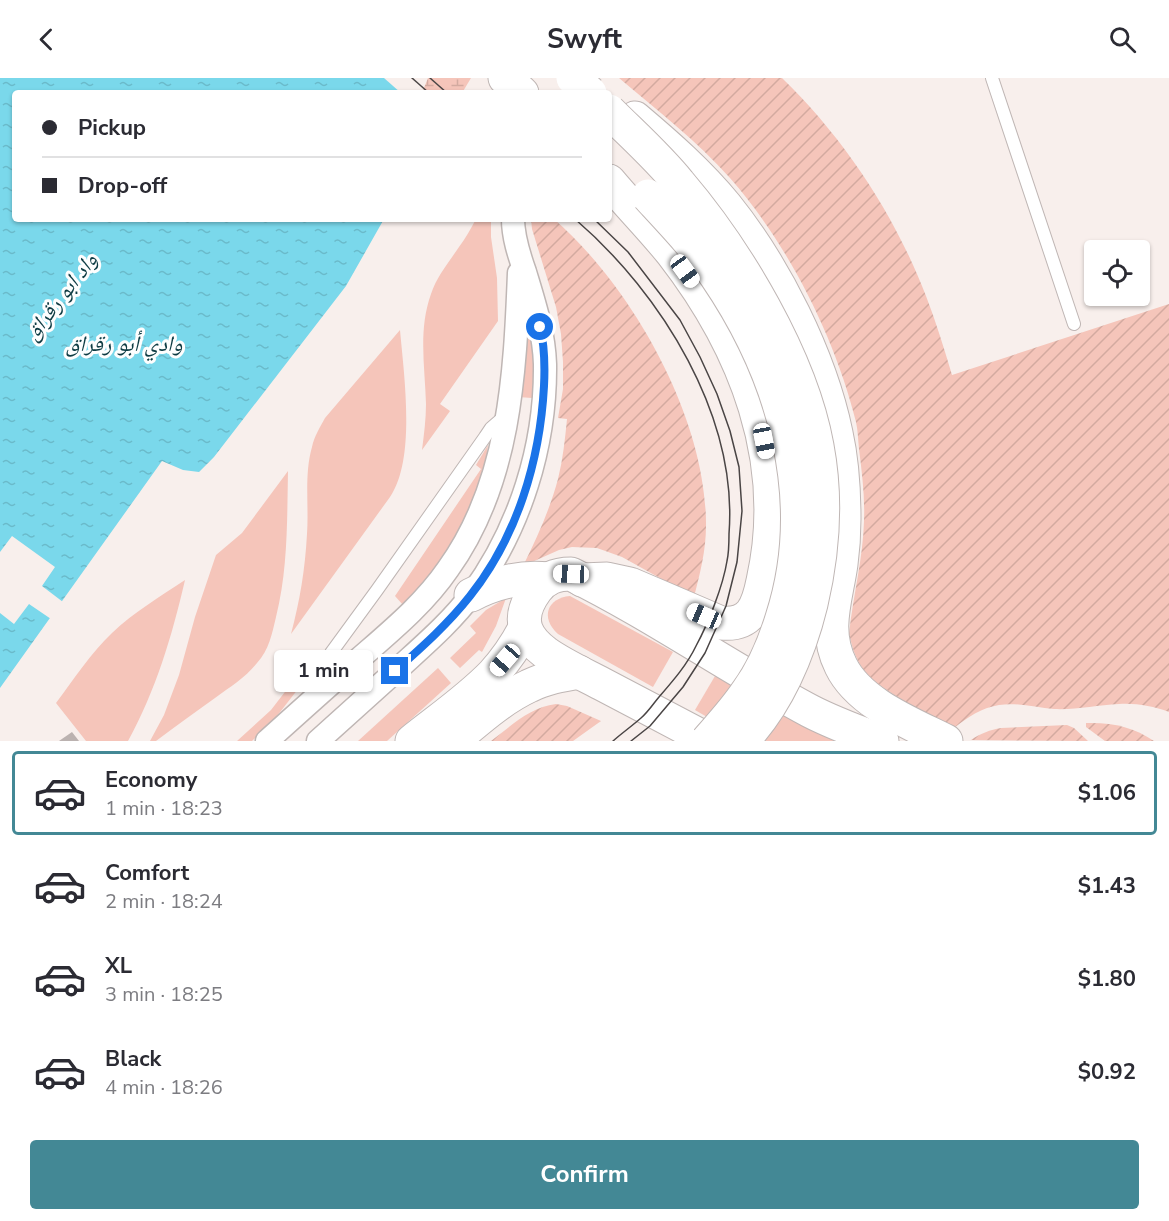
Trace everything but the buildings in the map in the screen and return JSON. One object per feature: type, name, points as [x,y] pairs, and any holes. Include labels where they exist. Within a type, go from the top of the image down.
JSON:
[{"type":"main road","points":[[505,78],[519,90]]},
{"type":"main road","points":[[573,78],[587,90]]},
{"type":"main road","points":[[612,104],[635,118],[668,146],[726,207],[751,241],[793,314],[811,353],[825,393],[836,434],[842,477],[844,519],[841,562],[831,616],[834,650],[850,681],[862,693],[906,721],[946,741]]},
{"type":"main road","points":[[612,114],[678,181],[732,252],[760,300],[788,358],[810,416],[818,446],[823,506],[822,535],[820,563],[806,626],[781,684],[765,711],[742,741]]},
{"type":"main road","points":[[612,165],[672,221],[709,267],[734,306],[756,347],[778,400],[788,434],[794,467],[798,500],[798,534],[795,567],[788,600],[764,662],[748,691],[728,718],[706,741]]},
{"type":"main road","points":[[582,580],[607,579],[630,584],[721,623],[740,622],[748,617],[759,600],[770,542],[768,465],[762,426],[737,360],[697,288],[673,254],[612,184]]},
{"type":"main road","points":[[713,741],[579,672],[538,647],[525,628],[524,617],[527,606],[539,585],[559,574],[571,574],[812,712],[882,741]]},
{"type":"main road","points":[[471,594],[511,580],[536,577],[548,579]]},
{"type":"main road","points":[[412,741],[492,675],[505,660],[525,628]]},
{"type":"main road","points":[[453,741],[509,696],[531,684],[554,676],[579,672]]},
{"type":"street","points":[[318,741],[447,623],[490,566],[520,506],[538,441],[545,365],[538,314],[520,256],[513,222]]},
{"type":"street","points":[[267,741],[404,620],[428,595],[466,541],[481,511],[499,458],[507,415],[517,332],[520,256]]},
{"type":"lane","points":[[992,78],[1074,324]]},
{"type":"lane","points":[[331,653],[491,428],[507,415]]},
{"type":"green space","points":[[425,78],[471,78],[464,90],[420,90]]},
{"type":"green space","points":[[619,78],[782,78],[805,101],[847,152],[883,207],[926,296],[952,375],[1169,304],[1169,712],[1132,704],[1062,709],[1006,704],[992,706],[981,711],[954,728],[892,694],[863,669],[849,634],[863,535],[863,485],[856,422],[836,357],[790,262],[751,204],[704,151]]},
{"type":"green space","points":[[474,222],[491,222],[497,278],[498,321],[440,404],[450,411],[422,450],[426,404],[423,335],[427,308],[436,281]]},
{"type":"green space","points":[[531,222],[557,222],[583,248],[611,281],[637,318],[660,358],[679,400],[694,443],[703,485],[706,535],[694,597],[622,557],[597,548],[572,547],[559,550],[523,566],[555,490],[565,442],[567,419],[558,418],[563,389],[561,334],[556,307]]},
{"type":"green space","points":[[400,330],[406,440],[398,481],[390,497],[291,634],[305,560],[308,468],[314,440],[325,418]]},
{"type":"green space","points":[[526,335],[532,335],[534,367],[532,398],[518,397]]},
{"type":"green space","points":[[488,445],[485,469],[462,527],[436,568],[403,605],[395,596],[481,469],[476,465]]},
{"type":"green space","points":[[288,471],[283,581],[270,642],[253,668],[238,682],[156,741],[150,741],[164,715],[179,675],[216,555],[242,533]]},
{"type":"green space","points":[[185,580],[162,662],[147,702],[128,741],[86,741],[56,703],[90,658],[120,625]]},
{"type":"green space","points":[[570,596],[673,652],[653,687],[558,634],[552,628],[548,615],[551,605]]},
{"type":"green space","points":[[506,598],[496,626],[482,652],[479,650],[460,668],[450,658],[476,633],[470,626],[486,610]]},
{"type":"green space","points":[[438,668],[451,683],[387,741],[358,741]]},
{"type":"green space","points":[[715,676],[740,690],[719,724],[695,710]]},
{"type":"green space","points":[[291,684],[298,689],[277,716],[252,741],[237,741],[271,710]]},
{"type":"green space","points":[[556,704],[567,706],[601,721],[573,741],[491,741],[529,713]]},
{"type":"green space","points":[[783,711],[841,741],[760,741]]},
{"type":"green space","points":[[1086,723],[1122,726],[1154,741],[1105,741],[1086,727]]},
{"type":"green space","points":[[1067,725],[1074,728],[1088,741],[971,740],[978,735],[1001,728]]},
{"type":"water","name":"وادي أبو رقراق","points":[[0,78],[425,78],[420,90],[12,90],[12,222],[382,222],[346,286],[214,457],[199,472],[183,470],[162,461],[0,688]]},
{"type":"pier","points":[[384,78],[428,78],[423,90],[398,90]]},
{"type":"pier","points":[[12,536],[55,567],[42,586],[63,602],[51,619],[29,604],[14,624],[0,613],[0,552]]},
{"type":"tram line","points":[[412,78],[426,90]]},
{"type":"tram line","points":[[430,78],[444,90]]},
{"type":"tram line","points":[[578,222],[607,249],[637,283],[688,360],[707,402],[721,446],[729,490],[728,558],[719,593],[705,627],[684,667],[644,716],[613,741]]},
{"type":"tram line","points":[[597,222],[628,252],[680,320],[700,357],[717,394],[730,431],[739,467],[742,511],[737,562],[726,606],[705,653],[683,687],[650,726],[631,741]]},
{"type":"route","points":[[395,671],[447,623],[471,594],[490,566],[520,506],[538,441],[542,408],[545,365],[540,327]]},
{"type":"water label","name":"واد ابو رقراق","points":[[60,296]]}]
